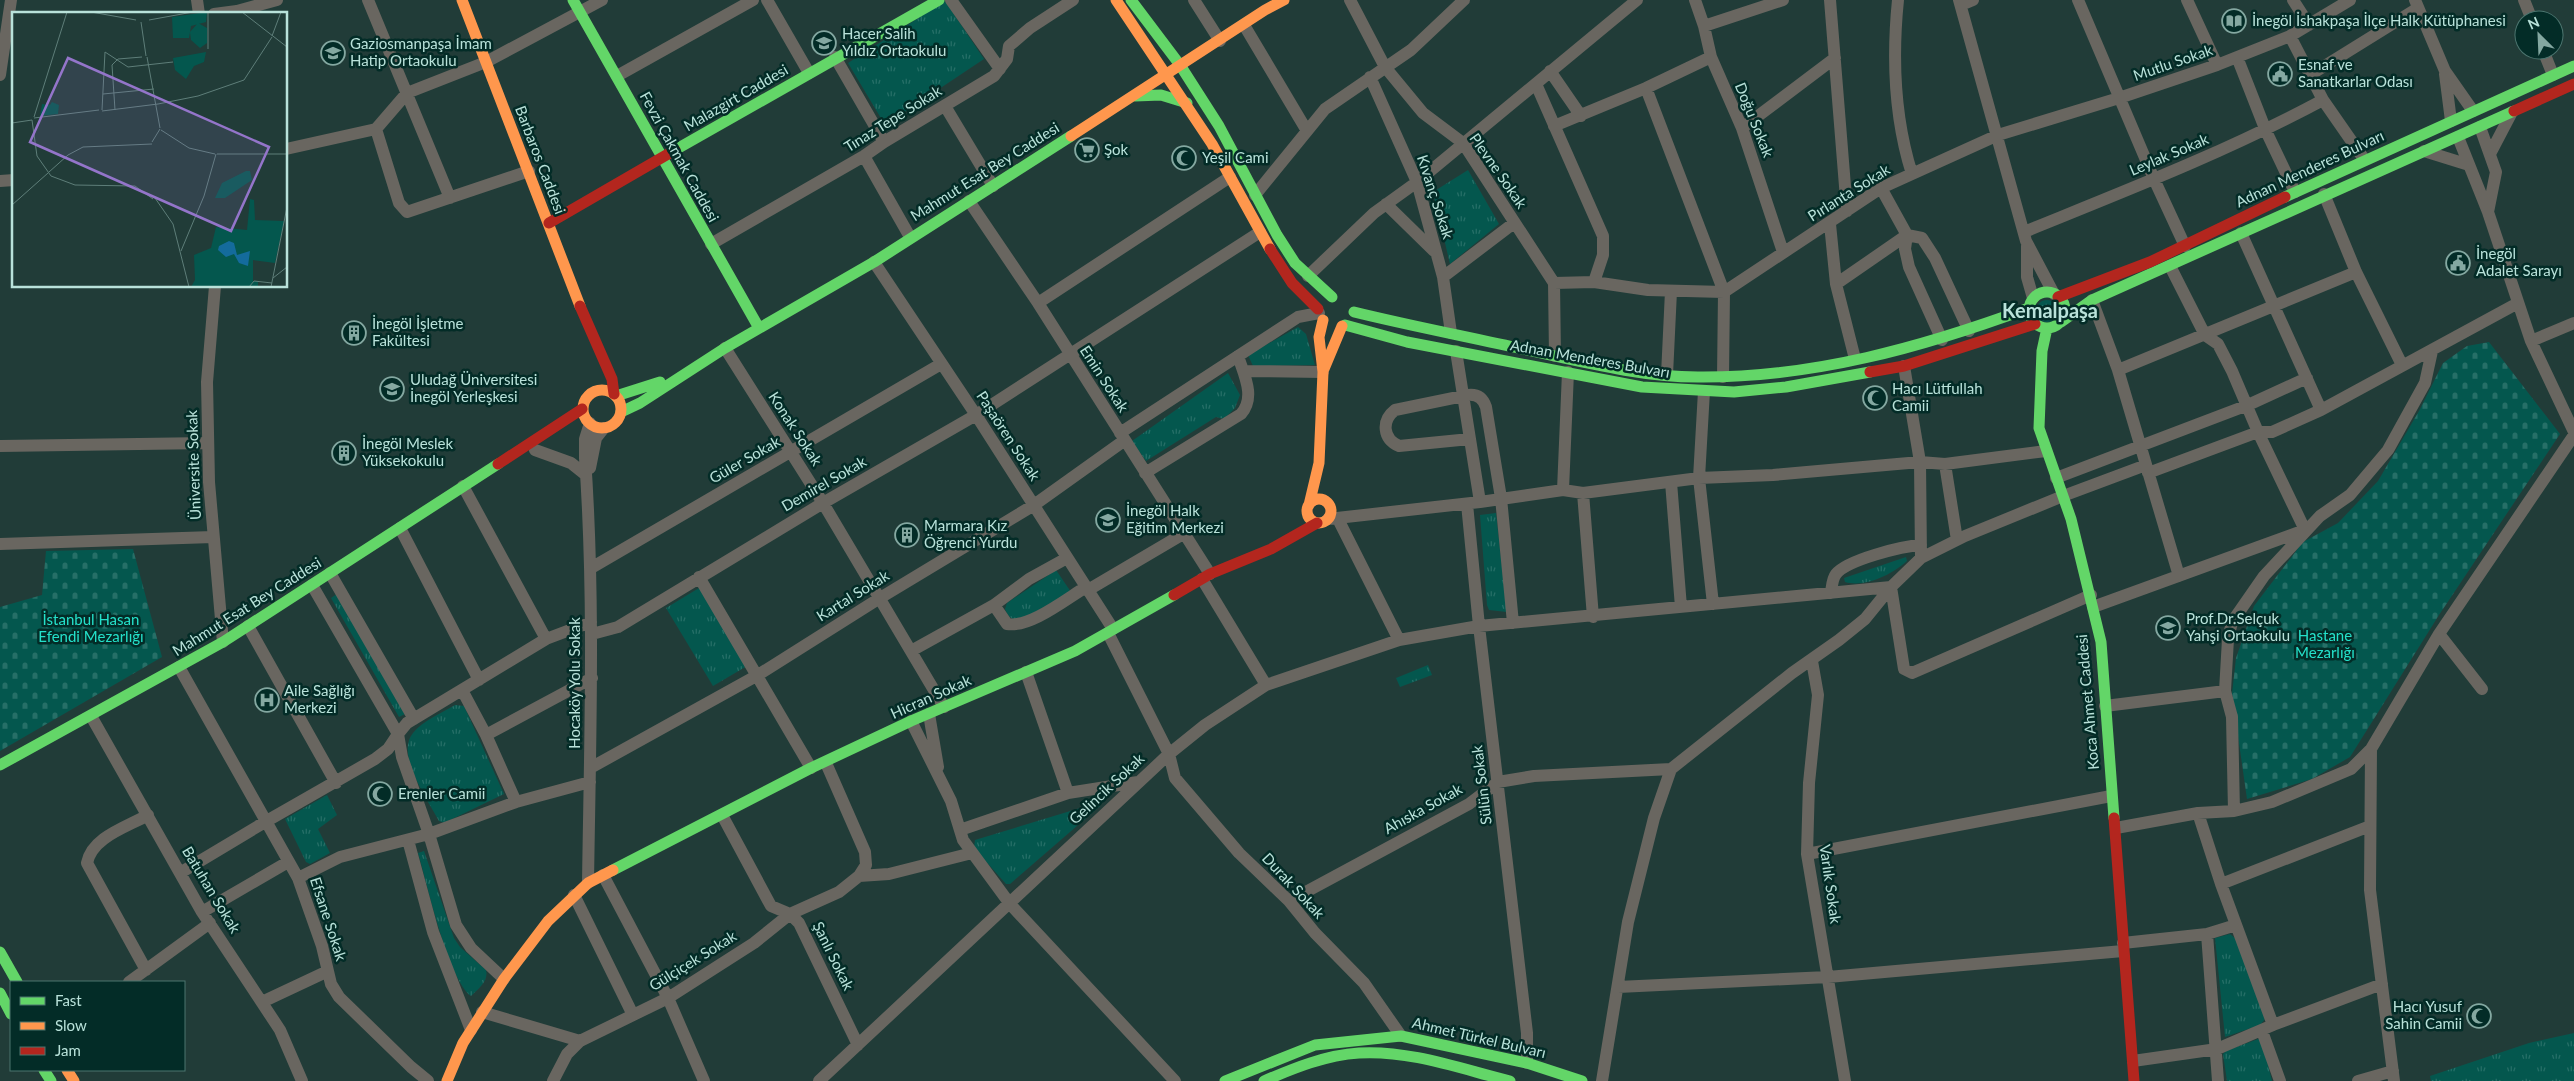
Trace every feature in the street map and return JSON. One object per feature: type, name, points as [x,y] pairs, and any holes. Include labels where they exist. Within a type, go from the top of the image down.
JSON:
[{"type":"main road","name":"Barbaros Caddesi","points":[[462,0],[590,331]]},
{"type":"main road","name":"Fevzi Çakmak Caddesi","points":[[573,0],[758,328]]},
{"type":"main road","name":"Malazgirt Caddesi","points":[[549,223],[809,73],[924,3],[939,0]]},
{"type":"main road","points":[[1116,0],[1168,72],[1187,103],[1260,232],[1277,266],[1302,297],[1334,325],[1344,326],[1353,321],[1354,312],[1344,300],[1332,297],[1295,263],[1255,195],[1219,126],[1180,65],[1131,0]]},
{"type":"main road","name":"Mahmut Esat Bey Caddesi","points":[[699,364],[874,262],[1168,72],[1220,41],[1244,25],[1262,5],[1284,0]]},
{"type":"main road","name":"Adnan Menderes Bulvarı","points":[[1354,312],[1555,356],[1667,375],[1723,377],[1778,373],[1855,359],[1942,340],[1969,331],[2031,303],[2043,293],[2056,295],[2093,286],[2185,246],[2364,159],[2574,66]]},
{"type":"main road","points":[[2451,121],[2458,137],[2574,84]]},
{"type":"main road","points":[[1132,96],[1150,92],[1170,96],[1187,103]]},
{"type":"main road","points":[[2473,111],[2480,127]]},
{"type":"main road","name":"Adnan Menderes Bulvarı","points":[[2047,328],[2060,322],[2092,300],[2324,194],[2458,137]]},
{"type":"main road","points":[[2056,295],[2064,306],[2064,317],[2060,322]]},
{"type":"main road","points":[[1328,520],[1310,519],[1308,508],[1319,463],[1323,372],[1320,337],[1321,302],[1332,297]]},
{"type":"main road","points":[[2031,303],[2029,314],[2035,324],[2047,328]]},
{"type":"main road","name":"Adnan Menderes Bulvarı","points":[[1344,326],[1407,342],[1642,387],[1734,392],[1786,387],[1904,366],[2035,324]]},
{"type":"main road","points":[[1323,372],[1344,326]]},
{"type":"main road","name":"Koca Ahmet Caddesi","points":[[2047,328],[2042,351],[2039,428],[2071,519],[2101,642],[2111,796],[2116,828],[2134,1081]]},
{"type":"main road","points":[[499,464],[541,438],[582,408],[595,377],[590,331]]},
{"type":"main road","points":[[582,408],[586,424],[604,428],[615,422],[621,405],[615,395],[612,379],[590,331]]},
{"type":"main road","points":[[587,397],[597,390],[609,391],[615,395],[643,388],[699,364]]},
{"type":"main road","points":[[620,412],[670,385],[699,364]]},
{"type":"main road","points":[[499,464],[535,450],[562,436]]},
{"type":"main road","points":[[1270,549],[1328,520],[1331,512],[1319,463]]},
{"type":"main road","name":"Mahmut Esat Bey Caddesi","points":[[1,766],[92,716],[139,687],[223,642],[499,464]]},
{"type":"main road","points":[[1270,549],[1292,530],[1308,508],[1318,500],[1328,504]]},
{"type":"main road","name":"Hicran Sokak","points":[[603,875],[811,768],[826,763],[928,714],[1075,651],[1206,577],[1270,549]]},
{"type":"main road","points":[[447,1081],[471,1030],[482,1012],[548,920],[588,883],[603,875]]},
{"type":"main road","points":[[0,952],[16,981]]},
{"type":"main road","points":[[0,993],[10,1012]]},
{"type":"main road","name":"Ahmet Türkel Bulvarı","points":[[1225,1081],[1315,1044],[1401,1036],[1436,1046],[1527,1063],[1582,1081]]},
{"type":"main road","points":[[1264,1081],[1329,1058],[1360,1053],[1431,1062],[1510,1081]]},
{"type":"street","points":[[0,75],[11,33],[11,0]]},
{"type":"street","points":[[229,12],[277,0]]},
{"type":"street","points":[[368,0],[450,198]]},
{"type":"street","points":[[288,148],[376,129],[407,93],[486,62],[602,0]]},
{"type":"street","points":[[617,76],[753,0]]},
{"type":"street","points":[[767,0],[809,73]]},
{"type":"street","points":[[951,0],[1000,69],[1007,60],[1009,46],[1030,28],[1072,0]]},
{"type":"street","points":[[1194,0],[1220,41]]},
{"type":"street","name":"Plevne Sokak","points":[[1350,0],[1385,68],[1423,113],[1463,144],[1554,282]]},
{"type":"street","points":[[1255,195],[1325,109],[1410,50],[1464,0]]},
{"type":"street","points":[[1308,276],[1374,213],[1417,182],[1637,0]]},
{"type":"street","name":"Doğu Sokak","points":[[1695,0],[1704,26],[1711,57],[1742,128],[1783,252]]},
{"type":"street","points":[[1704,26],[1783,0]]},
{"type":"street","points":[[1830,0],[1847,211]]},
{"type":"street","points":[[1898,0],[1895,34],[1895,79],[1901,140],[1912,174]]},
{"type":"street","points":[[1973,0],[1960,3],[2025,236],[2027,277],[2031,303]]},
{"type":"street","points":[[2078,0],[2154,179],[2185,246]]},
{"type":"street","points":[[2187,0],[2217,65]]},
{"type":"street","points":[[2293,0],[2309,25]]},
{"type":"street","name":"Mutlu Sokak","points":[[1998,135],[2119,98],[2217,65],[2290,36],[2350,0]]},
{"type":"street","points":[[2310,75],[2416,4],[2445,71],[2473,111]]},
{"type":"street","points":[[1244,25],[1307,131]]},
{"type":"street","points":[[2290,36],[2323,100],[2364,159]]},
{"type":"street","points":[[835,57],[884,142]]},
{"type":"street","points":[[1554,126],[1646,88],[1711,57]]},
{"type":"street","points":[[2237,57],[2266,130],[2295,192]]},
{"type":"street","points":[[1742,128],[1835,58]]},
{"type":"street","points":[[2547,60],[2553,75]]},
{"type":"street","name":"Tınaz Tepe Sokak","points":[[711,244],[864,156],[945,106],[1000,69]]},
{"type":"street","points":[[1550,71],[1581,116]]},
{"type":"street","points":[[2445,71],[2451,121]]},
{"type":"street","name":"Kıvanç Sokak","points":[[1370,77],[1417,182],[1442,277],[1451,333]]},
{"type":"street","points":[[1536,84],[1603,236],[1603,255],[1594,282]]},
{"type":"street","points":[[1646,88],[1724,292],[1723,377]]},
{"type":"street","name":"Leylak Sokak","points":[[2025,236],[2266,130],[2323,100]]},
{"type":"street","points":[[945,106],[993,186]]},
{"type":"street","points":[[2490,154],[2512,112]]},
{"type":"street","points":[[2480,127],[2496,172],[2488,212]]},
{"type":"street","points":[[376,129],[403,210],[407,212],[529,171]]},
{"type":"street","name":"Pırlanta Sokak","points":[[1724,292],[1882,188],[1998,135]]},
{"type":"street","points":[[2116,828],[2198,812],[2234,811],[2272,802],[2351,769],[2371,749],[2439,634],[2574,434],[2531,341],[2488,212],[2458,137]]},
{"type":"street","points":[[2424,151],[2469,165]]},
{"type":"street","points":[[864,156],[910,237]]},
{"type":"street","points":[[1038,303],[1230,178]]},
{"type":"street","points":[[1882,188],[1907,235],[1906,249],[1909,267],[1942,340]]},
{"type":"street","points":[[2324,194],[2356,272],[2402,365]]},
{"type":"street","name":"Emin Sokak","points":[[969,201],[1038,303],[1183,534],[1266,685]]},
{"type":"street","points":[[1386,204],[1436,252]]},
{"type":"street","points":[[1442,277],[1514,223]]},
{"type":"street","points":[[1830,224],[1836,284],[1855,359]]},
{"type":"street","name":"Demirel Sokak","points":[[180,873],[375,759],[388,749],[407,723],[546,639],[592,628],[618,627],[823,503],[976,415],[1260,232]]},
{"type":"street","points":[[2241,233],[2321,410]]},
{"type":"street","points":[[1836,284],[1907,235],[1922,238],[1930,248],[1969,331]]},
{"type":"street","points":[[2025,236],[2056,295]]},
{"type":"street","name":"Paşaören Sokak","points":[[874,262],[976,415],[1087,588],[1110,631],[1169,754]]},
{"type":"street","points":[[2170,266],[2205,335],[2218,344],[2305,530]]},
{"type":"street","points":[[2118,370],[2356,272]]},
{"type":"street","points":[[1555,356],[1554,282],[1594,282],[1671,291],[1724,292]]},
{"type":"street","name":"Üniversite Sokak","points":[[215,288],[208,382],[208,443],[213,537],[223,642]]},
{"type":"street","points":[[1667,375],[1671,291]]},
{"type":"street","points":[[2092,300],[2118,370],[2139,448],[2179,576]]},
{"type":"street","points":[[1602,1081],[1628,922],[1654,818],[1671,770],[1865,619],[1921,551],[1957,540],[2063,496],[2258,432],[2272,432],[2321,410],[2518,303]]},
{"type":"street","name":"Kartal Sokak","points":[[592,768],[758,675],[880,598],[1034,505],[1122,437],[1238,356],[1298,317],[1320,314]]},
{"type":"street","points":[[2531,341],[2574,322]]},
{"type":"street","name":"Konak Sokak","points":[[725,348],[823,503],[944,707]]},
{"type":"street","name":"Sülün Sokak","points":[[1456,350],[1470,440],[1479,626],[1527,1033],[1527,1063]]},
{"type":"street","points":[[2234,811],[2232,717],[2225,691],[2228,639],[2232,622],[2264,576],[2305,530],[2320,516],[2350,494],[2388,450],[2425,383],[2432,350]]},
{"type":"street","points":[[1145,473],[1241,414],[1248,406],[1249,393],[1238,356]]},
{"type":"street","name":"Güler Sokak","points":[[591,568],[941,364]]},
{"type":"street","points":[[1904,366],[1920,462],[1921,551]]},
{"type":"street","points":[[1243,370],[1323,372]]},
{"type":"street","points":[[1563,490],[1568,372]]},
{"type":"street","points":[[2056,478],[2248,406],[2307,378]]},
{"type":"street","points":[[1704,391],[1700,478],[1712,604]]},
{"type":"street","points":[[1470,440],[1399,446],[1390,440],[1385,431],[1388,417],[1395,410],[1464,396],[1476,396],[1485,403],[1501,498],[1514,623]]},
{"type":"street","points":[[586,424],[587,479]]},
{"type":"street","points":[[587,479],[596,438],[604,428]]},
{"type":"street","points":[[0,446],[208,443]]},
{"type":"street","points":[[535,450],[571,463],[587,479]]},
{"type":"street","points":[[1399,640],[1328,520],[1563,490],[1582,493],[1700,478],[1773,475],[1920,462],[1945,464],[2046,451]]},
{"type":"street","points":[[1945,464],[1957,540]]},
{"type":"street","name":"Hocaköy Yolu Sokak","points":[[587,479],[592,628],[592,768],[590,782],[588,883]]},
{"type":"street","points":[[1671,482],[1682,607]]},
{"type":"street","points":[[463,486],[546,639]]},
{"type":"street","points":[[1582,493],[1594,617]]},
{"type":"street","points":[[400,528],[478,680]]},
{"type":"street","points":[[1891,587],[1904,669],[1912,673],[2092,601],[2179,576],[2305,530]]},
{"type":"street","points":[[994,605],[1007,624],[1026,623],[1183,534]]},
{"type":"street","points":[[0,544],[213,537]]},
{"type":"street","points":[[1831,593],[1833,578],[1842,569],[1906,546],[1921,551]]},
{"type":"street","points":[[911,651],[994,605],[1029,579],[1067,558]]},
{"type":"street","points":[[330,573],[414,719]]},
{"type":"street","points":[[699,577],[811,768]]},
{"type":"street","points":[[312,585],[398,734],[402,757],[429,834],[456,925],[471,948],[504,979]]},
{"type":"street","name":"Gelincik Sokak","points":[[818,1081],[1169,754],[1205,725],[1266,685],[1399,640],[1479,626],[1594,617],[1891,587]]},
{"type":"street","points":[[248,626],[336,783]]},
{"type":"street","points":[[2439,634],[2482,689]]},
{"type":"street","name":"Varlık Sokak","points":[[1812,661],[1818,695],[1809,783],[1807,854],[1845,1081]]},
{"type":"street","name":"Efsane Sokak","points":[[179,667],[298,878],[322,946],[328,971],[339,997],[428,1081]]},
{"type":"street","points":[[1026,672],[1068,793]]},
{"type":"street","points":[[486,735],[592,678]]},
{"type":"street","points":[[462,690],[486,735],[516,802]]},
{"type":"street","points":[[2105,706],[2225,691]]},
{"type":"street","points":[[928,714],[941,781]]},
{"type":"street","name":"Batuhan Sokak","points":[[92,716],[206,917],[280,1030],[302,1081]]},
{"type":"street","points":[[911,722],[951,802],[963,840],[972,853],[1010,904],[1175,1081]]},
{"type":"street","points":[[2358,1081],[2393,1076],[2370,890],[2371,749]]},
{"type":"street","name":"Durak Sokak","points":[[1169,754],[1175,778],[1239,854],[1289,901],[1364,984],[1401,1036]]},
{"type":"street","points":[[826,763],[865,852],[866,865],[859,876]]},
{"type":"street","name":"Ahıska Sokak","points":[[1289,901],[1468,804],[1498,782],[1534,776],[1671,770]]},
{"type":"street","points":[[298,878],[340,857],[429,834],[516,802],[590,782]]},
{"type":"street","points":[[960,830],[1068,793],[1138,782]]},
{"type":"street","points":[[1807,854],[2111,796]]},
{"type":"street","points":[[2198,812],[2221,884],[2274,1025]]},
{"type":"street","points":[[146,970],[87,863],[89,852],[97,843],[148,815]]},
{"type":"street","name":"Şanlı Sokak","points":[[722,815],[771,906],[790,914],[799,923],[858,1045]]},
{"type":"street","points":[[2221,884],[2370,826]]},
{"type":"street","points":[[408,840],[433,932],[471,1030]]},
{"type":"street","points":[[859,876],[889,874],[972,853]]},
{"type":"street","points":[[130,981],[146,970],[206,917],[288,862]]},
{"type":"street","points":[[603,875],[668,998],[704,1081]]},
{"type":"street","name":"Gülçiçek Sokak","points":[[553,1081],[567,1054],[580,1041],[668,998],[754,943],[790,914],[839,892],[859,876]]},
{"type":"street","points":[[574,895],[633,1015]]},
{"type":"street","points":[[1618,988],[1828,977],[2123,947],[2207,934],[2236,924]]},
{"type":"street","points":[[2207,934],[2218,1050],[2218,1081]]},
{"type":"street","points":[[262,1002],[328,971]]},
{"type":"street","points":[[2133,1061],[2218,1050],[2274,1025],[2382,984]]},
{"type":"street","points":[[482,1012],[580,1041]]},
{"type":"street","points":[[2262,1031],[2280,1081]]},
{"type":"green space","points":[[945,1],[984,59],[885,125],[848,63]]},
{"type":"green space","points":[[1468,170],[1499,224],[1450,264],[1433,192]]},
{"type":"green space","points":[[2047,300],[2055,303],[2058,311],[2055,319],[2047,322],[2039,319],[2036,311],[2039,303]]},
{"type":"green space","points":[[1298,327],[1306,334],[1315,365],[1253,366],[1248,355]]},
{"type":"green space","name":"Hastane Mezarlığı","points":[[2489,342],[2560,434],[2439,615],[2350,757],[2312,779],[2247,799],[2232,694],[2236,658],[2254,606],[2303,542],[2338,523],[2378,481],[2419,411],[2443,363],[2467,346]]},
{"type":"green space","points":[[1228,373],[1240,395],[1235,408],[1224,419],[1216,417],[1146,461],[1132,441]]},
{"type":"green space","points":[[1496,513],[1507,612],[1489,610],[1487,605],[1480,515]]},
{"type":"green space","name":"İstanbul Hasan Efendi Mezarlığı","points":[[133,549],[162,657],[0,751],[0,607],[42,595],[46,551]]},
{"type":"green space","points":[[1906,557],[1907,561],[1901,566],[1878,579],[1861,583],[1845,582],[1844,578]]},
{"type":"green space","points":[[1056,570],[1071,592],[1019,621],[1014,620],[1007,614],[1005,609],[1007,603]]},
{"type":"green space","points":[[699,588],[747,666],[713,686],[666,608]]},
{"type":"green space","points":[[337,594],[405,714],[399,717],[331,598]]},
{"type":"green space","points":[[1428,665],[1432,675],[1400,687],[1396,678]]},
{"type":"green space","points":[[455,705],[464,706],[504,794],[444,823],[439,821],[415,777],[410,765],[408,742],[413,733],[422,725]]},
{"type":"green space","points":[[327,795],[337,815],[318,829],[330,853],[310,864],[306,862],[285,819]]},
{"type":"green space","points":[[1100,802],[1100,806],[1010,884],[1006,884],[974,848],[975,840]]},
{"type":"green space","points":[[424,851],[454,938],[460,947],[486,970],[486,978],[480,988],[471,996],[462,986],[446,951],[418,853]]},
{"type":"green space","points":[[2230,934],[2236,939],[2265,1019],[2260,1025],[2225,1037],[2215,938]]},
{"type":"green space","points":[[2574,1033],[2574,1081],[2431,1081],[2430,1076],[2529,1043]]},
{"type":"green space","points":[[2258,1039],[2262,1041],[2272,1081],[2227,1081],[2223,1054],[2226,1051]]},
{"type":"traffic: fast","points":[[573,0],[759,328]]},
{"type":"traffic: fast","points":[[675,150],[939,0]]},
{"type":"traffic: fast","points":[[1131,0],[1180,65],[1219,126],[1277,235],[1295,263],[1332,297]]},
{"type":"traffic: fast","points":[[2285,197],[2574,66]]},
{"type":"traffic: fast","points":[[1135,96],[1161,95],[1187,103]]},
{"type":"traffic: fast","points":[[2061,322],[2092,300],[2514,111]]},
{"type":"traffic: fast","points":[[621,412],[640,403],[725,348],[874,262],[1071,136]]},
{"type":"traffic: fast","points":[[2047,292],[2054,293],[2060,297],[2064,303],[2065,310],[2064,317],[2060,323],[2054,327],[2047,328],[2040,327],[2034,323],[2030,317],[2029,310],[2030,303],[2034,297],[2040,293],[2047,292]]},
{"type":"traffic: fast","points":[[1354,312],[1612,368],[1634,372],[1698,377],[1741,376],[1783,372],[1867,358],[1949,335],[2029,308]]},
{"type":"traffic: fast","points":[[1345,325],[1407,342],[1642,387],[1734,392],[1786,387],[1870,372]]},
{"type":"traffic: fast","points":[[2047,328],[2042,351],[2039,428],[2071,519],[2101,642],[2114,818]]},
{"type":"traffic: fast","points":[[616,396],[660,382]]},
{"type":"traffic: fast","points":[[0,765],[223,642],[498,464]]},
{"type":"traffic: fast","points":[[613,870],[811,768],[911,721],[1075,651],[1174,595]]},
{"type":"traffic: fast","points":[[0,952],[16,981]]},
{"type":"traffic: fast","points":[[0,993],[10,1012]]},
{"type":"traffic: fast","points":[[1225,1081],[1315,1045],[1401,1036],[1527,1063],[1582,1081]]},
{"type":"traffic: fast","points":[[1264,1081],[1322,1059],[1359,1053],[1397,1054],[1416,1057],[1510,1081]]},
{"type":"traffic: fast","points":[[45,1071],[51,1081]]},
{"type":"traffic: slow","points":[[462,0],[580,306]]},
{"type":"traffic: slow","points":[[1116,0],[1212,144],[1270,249]]},
{"type":"traffic: slow","points":[[1071,136],[1265,10],[1284,0]]},
{"type":"traffic: slow","points":[[1309,505],[1319,463],[1323,372],[1319,337],[1323,320]]},
{"type":"traffic: slow","points":[[1324,369],[1342,326]]},
{"type":"traffic: slow","points":[[602,390],[609,391],[615,396],[620,402],[621,409],[620,416],[615,422],[609,427],[602,428],[595,427],[589,422],[584,416],[583,409],[584,402],[589,396],[595,391],[602,390]]},
{"type":"traffic: slow","points":[[1319,499],[1327,503],[1331,511],[1327,519],[1319,523],[1311,519],[1307,511],[1311,503],[1319,499]]},
{"type":"traffic: slow","points":[[447,1081],[463,1043],[504,979],[548,921],[588,883],[613,870]]},
{"type":"traffic: slow","points":[[68,1071],[74,1081]]},
{"type":"traffic: jam","points":[[2514,111],[2574,84]]},
{"type":"traffic: jam","points":[[549,223],[675,150]]},
{"type":"traffic: jam","points":[[2058,297],[2150,262],[2285,197]]},
{"type":"traffic: jam","points":[[1270,249],[1292,283],[1318,309]]},
{"type":"traffic: jam","points":[[580,306],[612,379],[614,394]]},
{"type":"traffic: jam","points":[[1870,372],[1904,366],[2035,324]]},
{"type":"traffic: jam","points":[[498,464],[582,409]]},
{"type":"traffic: jam","points":[[1174,595],[1210,574],[1271,549],[1317,523]]},
{"type":"traffic: jam","points":[[2114,818],[2134,1081]]},
{"type":"place","name":"İnegöl İshakpaşa İlçe Halk Kütüphanesi","points":[[2234,21]]},
{"type":"place","name":"Hacer Salih Yıldız Ortaokulu","points":[[824,43]]},
{"type":"place","name":"Gaziosmanpaşa İmam Hatip Ortaokulu","points":[[333,53]]},
{"type":"place","name":"Esnaf ve Sanatkarlar Odası","points":[[2280,74]]},
{"type":"place","name":"Şok","points":[[1087,150]]},
{"type":"place","name":"Yeşil Cami","points":[[1184,158]]},
{"type":"place","name":"İnegöl Adalet Sarayı","points":[[2458,263]]},
{"type":"place","name":"İnegöl İşletme Fakültesi","points":[[354,333]]},
{"type":"place","name":"Uludağ Üniversitesi İnegöl Yerleşkesi","points":[[392,389]]},
{"type":"place","name":"Hacı Lütfullah Camii","points":[[1875,398]]},
{"type":"place","name":"İnegöl Meslek Yüksekokulu","points":[[344,453]]},
{"type":"place","name":"İnegöl Halk Eğitim Merkezi","points":[[1108,520]]},
{"type":"place","name":"Marmara Kız Öğrenci Yurdu","points":[[907,535]]},
{"type":"place","name":"Prof.Dr.Selçuk Yahşi Ortaokulu","points":[[2168,628]]},
{"type":"place","name":"Aile Sağlığı Merkezi","points":[[267,700]]},
{"type":"place","name":"Erenler Camii","points":[[380,794]]},
{"type":"place","name":"Hacı Yusuf Sahin Camii","points":[[2479,1016]]},
{"type":"district","name":"Kemalpaşa","points":[[2050,311]]}]
